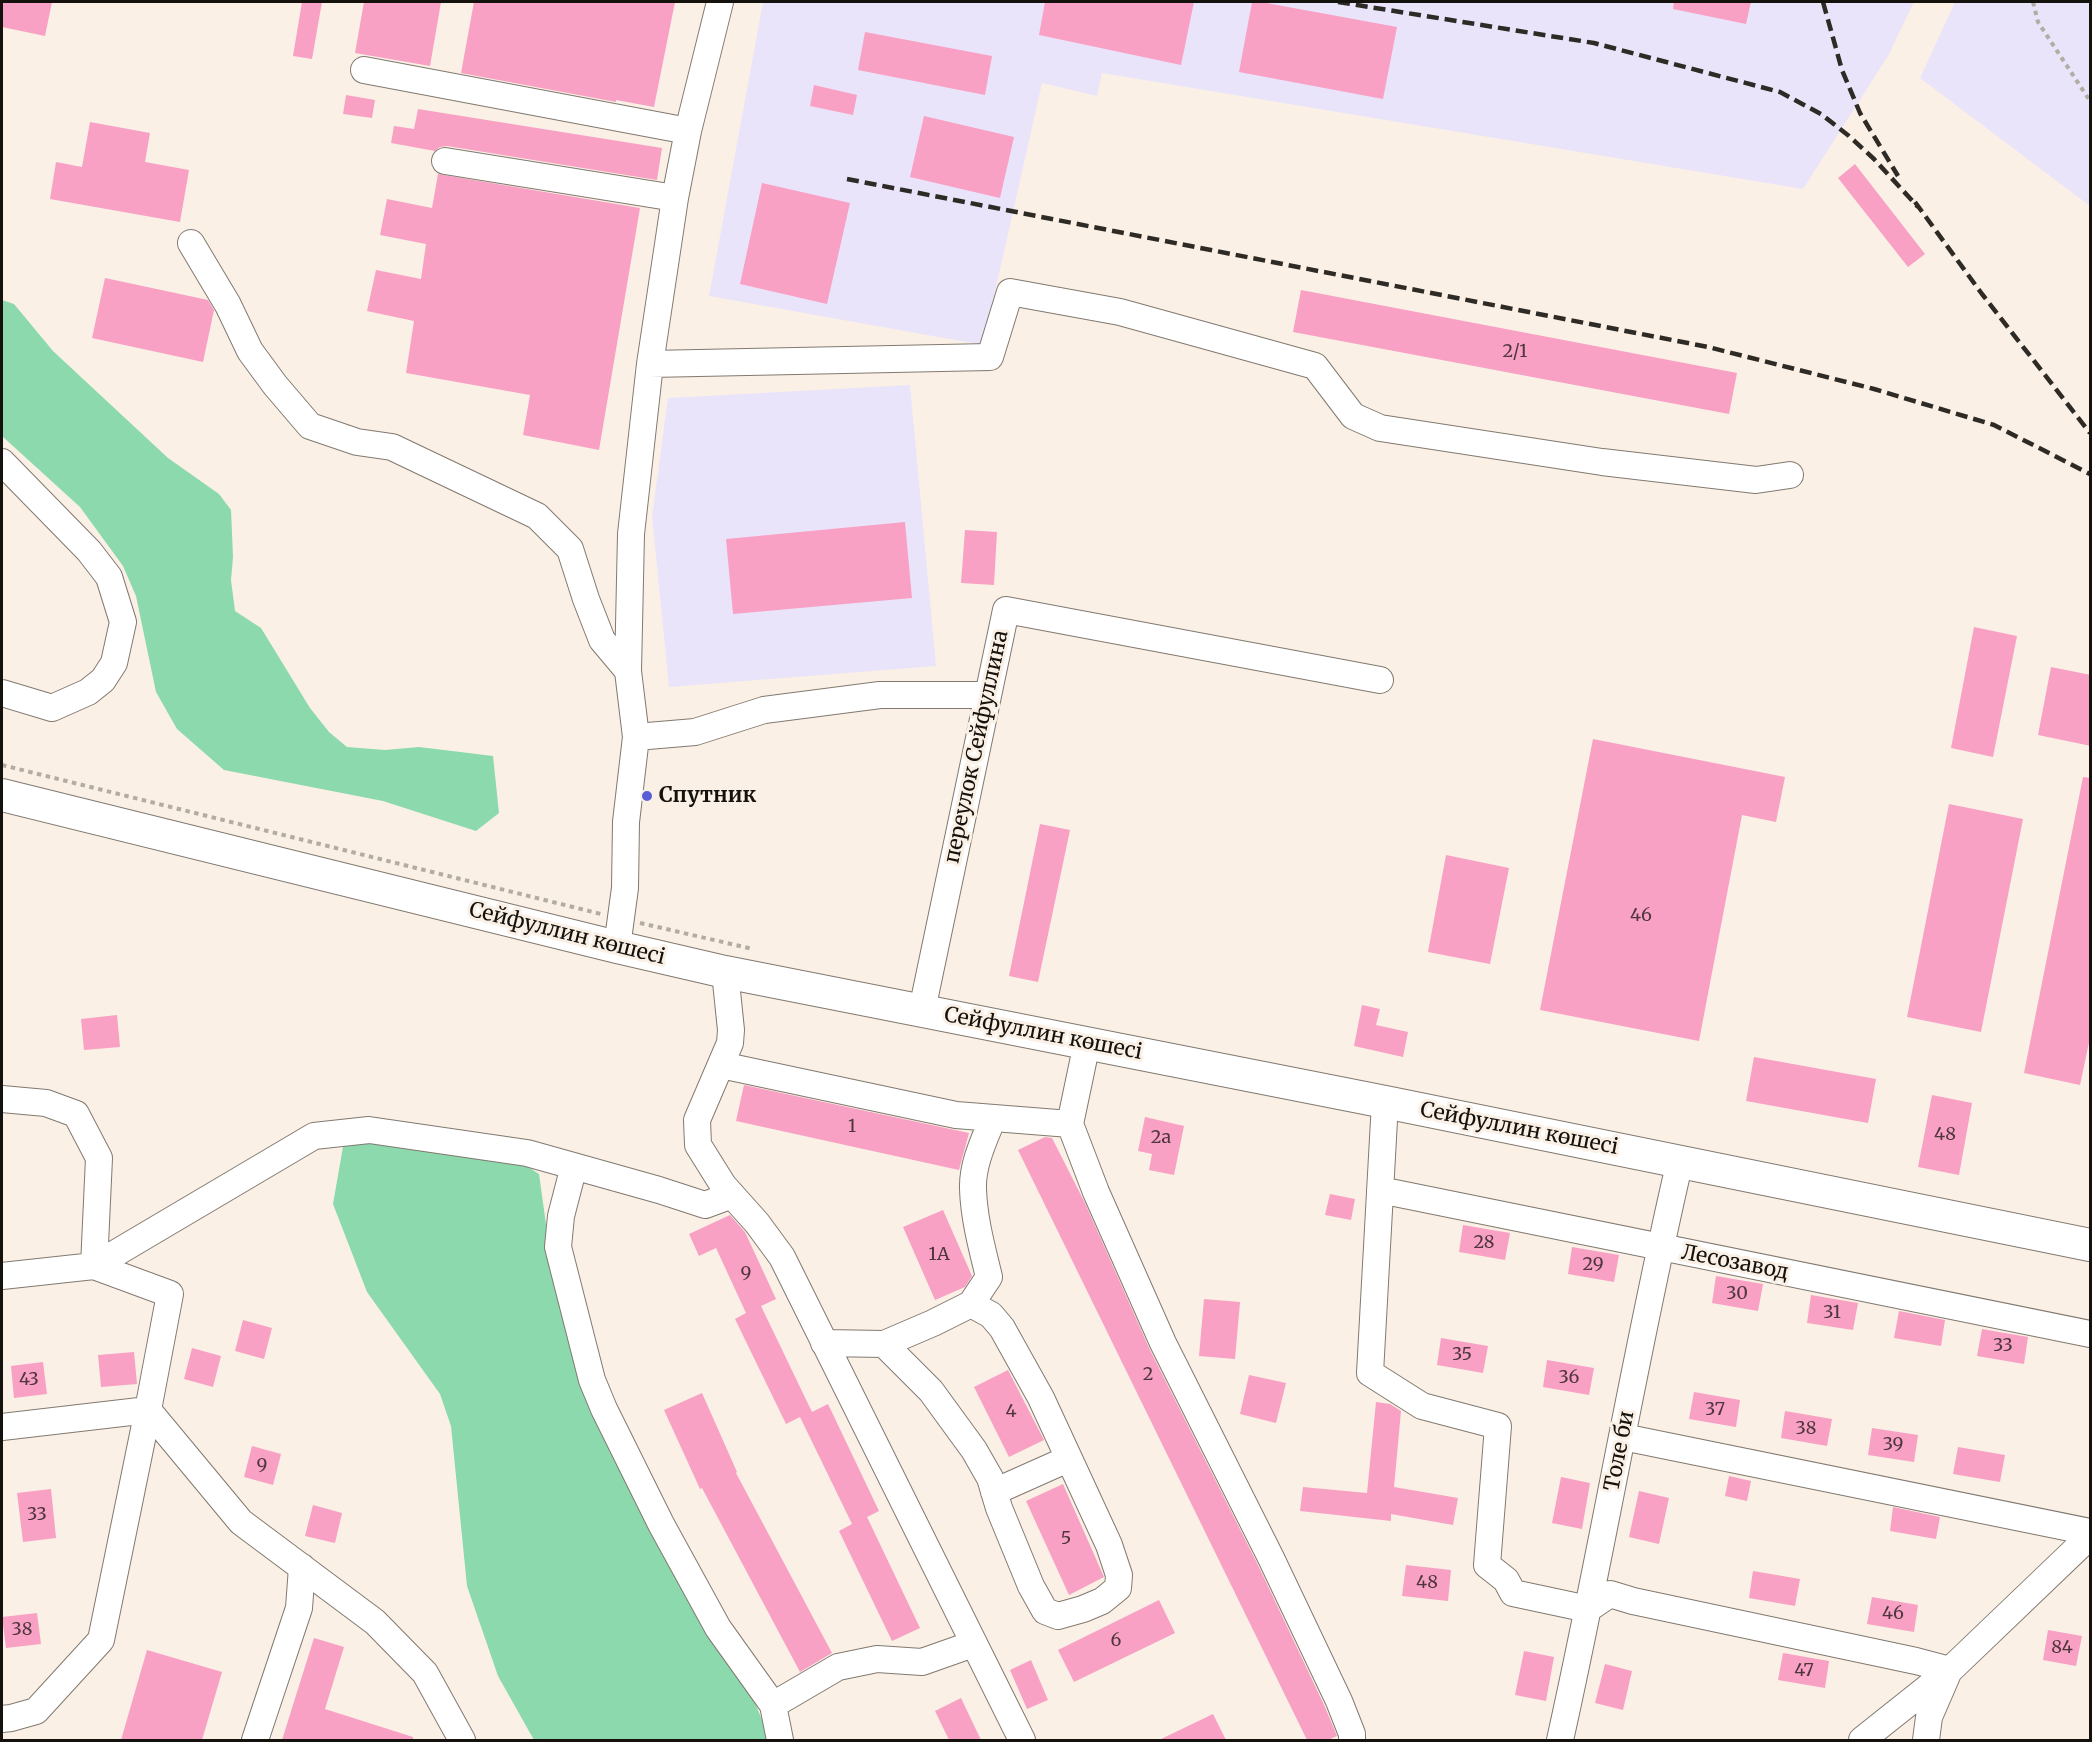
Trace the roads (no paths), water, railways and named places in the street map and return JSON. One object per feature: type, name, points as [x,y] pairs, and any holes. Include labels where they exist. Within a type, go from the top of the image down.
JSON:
[{"type":"main road","name":"Сейфуллин көшесі","points":[[2,795],[620,933],[725,972],[1385,1102],[2091,1245]]},
{"type":"street","points":[[620,933],[625,888],[626,822],[636,737],[628,670],[631,534],[650,364],[675,198],[688,131],[720,2]]},
{"type":"street","points":[[364,70],[688,131]]},
{"type":"street","points":[[445,161],[675,198]]},
{"type":"street","points":[[191,243],[228,305],[250,351],[275,386],[310,426],[357,442],[392,447],[537,516],[570,549],[602,640],[628,670]]},
{"type":"street","points":[[650,364],[990,357],[1010,292],[1120,312],[1315,366],[1353,416],[1380,428],[1602,462],[1756,480],[1790,475]]},
{"type":"street","points":[[2,462],[89,551],[109,578],[123,622],[114,663],[104,680],[88,692],[52,708],[2,693]]},
{"type":"street","name":"переулок Сейфуллина","points":[[922,1010],[1006,610],[1380,680]]},
{"type":"street","points":[[636,737],[695,732],[764,710],[880,695],[988,695]]},
{"type":"street","points":[[725,972],[731,1030],[730,1043],[697,1120],[698,1145],[732,1195],[757,1223],[782,1257],[1022,1740]]},
{"type":"street","points":[[1087,1043],[1070,1124],[1096,1192],[1163,1343],[1339,1701],[1352,1734],[1352,1740]]},
{"type":"street","points":[[721,1065],[956,1115],[1070,1124]]},
{"type":"street","points":[[2,1099],[46,1103],[76,1114],[99,1158],[94,1266]]},
{"type":"street","points":[[1385,1102],[1370,1373],[1422,1406],[1498,1425],[1487,1565],[1506,1580],[1513,1593],[1588,1609],[1610,1594],[1633,1601],[1950,1670]]},
{"type":"street","points":[[824,1342],[884,1344],[971,1304],[989,1277],[979,1232],[973,1188],[979,1153],[993,1118]]},
{"type":"street","points":[[2,1276],[94,1266],[314,1136],[369,1130],[527,1153],[705,1205],[732,1195]]},
{"type":"street","name":"Толе би","points":[[1560,1740],[1660,1248],[1680,1161]]},
{"type":"street","points":[[574,1166],[561,1216],[558,1247],[592,1380],[656,1514],[718,1628],[773,1705],[780,1740]]},
{"type":"street","name":"Лесозавод","points":[[1380,1190],[2091,1334]]},
{"type":"street","points":[[2,1719],[36,1711],[101,1640],[148,1410],[170,1294],[94,1266]]},
{"type":"street","points":[[884,1344],[937,1399],[974,1450],[990,1478],[1031,1586],[1045,1611],[1058,1616],[1102,1601],[1118,1588],[1119,1575],[1109,1545],[1041,1398],[1002,1328],[991,1315],[971,1304]]},
{"type":"street","points":[[2,1426],[148,1410]]},
{"type":"street","points":[[148,1410],[241,1522],[375,1622],[425,1673],[462,1740]]},
{"type":"street","points":[[1623,1437],[2091,1534]]},
{"type":"street","points":[[994,1492],[1068,1459]]},
{"type":"street","points":[[1863,1740],[1950,1670],[2091,1534]]},
{"type":"street","points":[[255,1740],[299,1608],[302,1567]]},
{"type":"street","points":[[773,1705],[838,1666],[877,1659],[922,1662],[973,1644]]},
{"type":"street","points":[[1926,1740],[1929,1717],[1950,1670]]},
{"type":"railway","points":[[1338,2],[1594,43],[1780,92],[1821,114],[1849,136],[1874,159],[1918,207]]},
{"type":"railway","points":[[1823,2],[1842,70],[1860,113],[1898,176]]},
{"type":"railway","points":[[847,179],[1708,347],[1874,389],[1994,425],[2090,474]]},
{"type":"railway","points":[[1915,202],[1982,294],[2090,433]]},
{"type":"place","name":"Спутник","points":[[647,796]]}]
